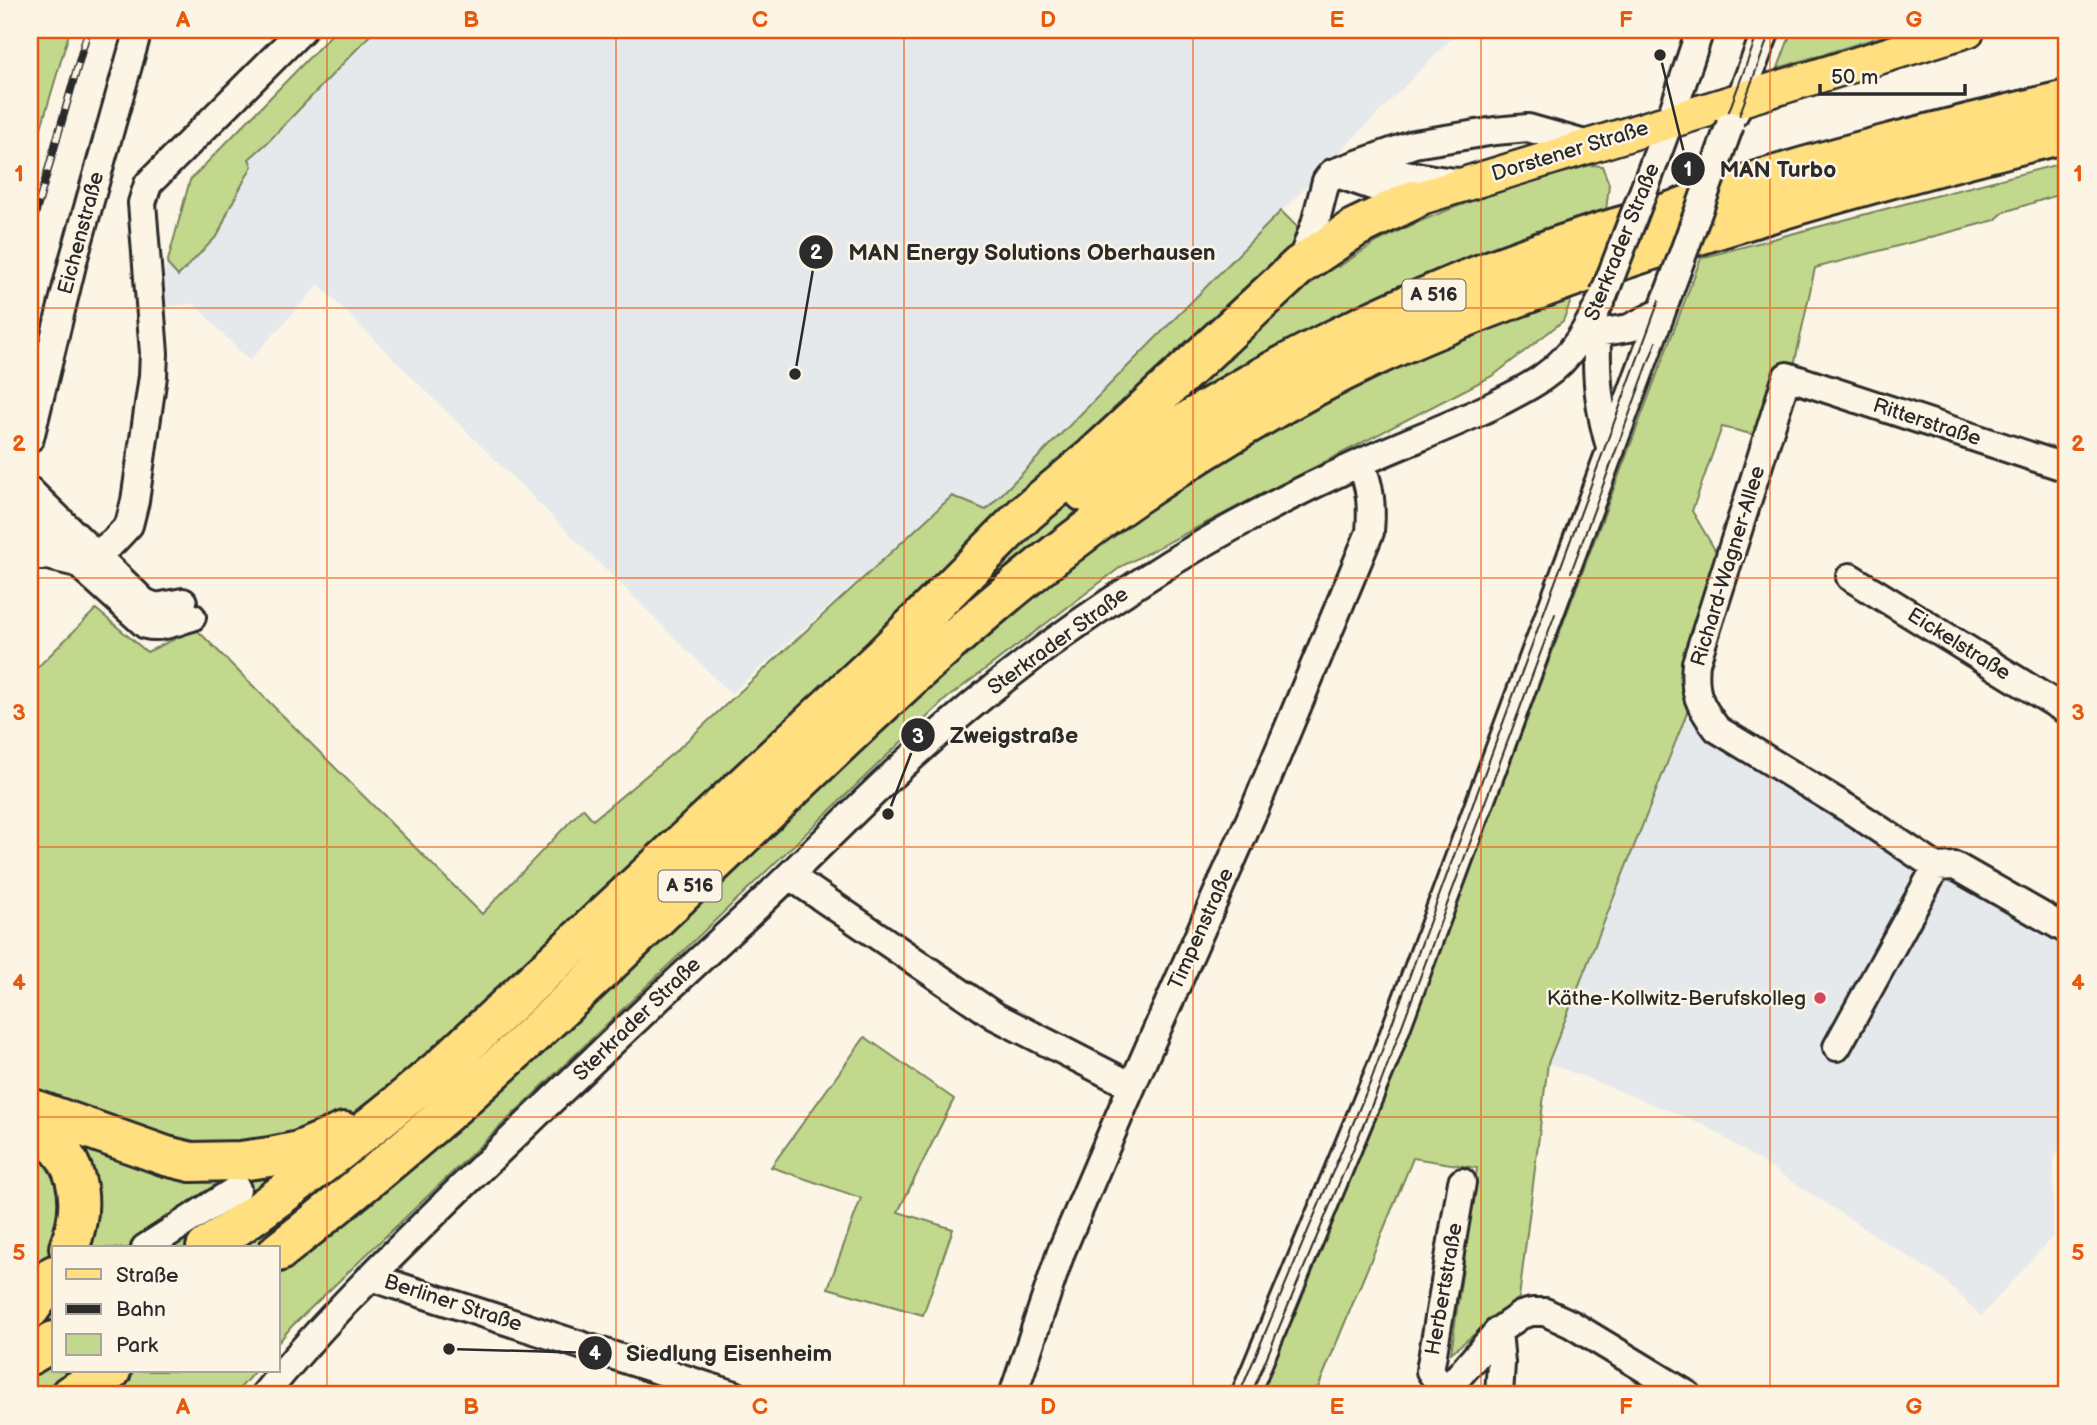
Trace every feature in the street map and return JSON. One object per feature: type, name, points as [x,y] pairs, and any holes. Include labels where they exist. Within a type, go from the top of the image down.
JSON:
[{"type":"highway","name":"A 516","points":[[209,1246],[310,1175],[371,1128],[444,1065],[882,657],[992,564],[1101,480],[1195,418],[1358,327],[1523,259],[1698,203],[1728,190],[1878,147],[2067,100]]},
{"type":"highway","name":"A 516","points":[[280,1250],[466,1096],[914,675],[1018,585],[1133,497],[1194,457],[1257,418],[1370,359],[1453,321],[1542,287],[1732,224],[1912,173],[2067,134]]},
{"type":"highway","points":[[882,657],[1026,513],[1094,456],[1300,265],[1355,228],[1413,200]]},
{"type":"highway","points":[[30,1108],[166,1156],[191,1162],[240,1161],[284,1155],[340,1133],[371,1128]]},
{"type":"highway","points":[[30,1127],[56,1144],[74,1175],[79,1211],[70,1246]]},
{"type":"highway","points":[[30,1310],[52,1278]]},
{"type":"highway","points":[[30,1355],[52,1342]]},
{"type":"highway","points":[[70,1395],[109,1372]]},
{"type":"highway","points":[[104,1395],[138,1372]]},
{"type":"main road","name":"Dorstener Straße","points":[[1413,200],[1670,120],[1736,112],[1968,30]]},
{"type":"street","name":"Eichenstraße","points":[[30,438],[73,261],[138,30]]},
{"type":"street","points":[[30,558],[44,555],[87,559],[113,542],[128,524],[135,501],[153,376],[153,330],[142,203],[148,184],[302,30]]},
{"type":"street","name":"Sterkrader Straße","points":[[264,1395],[370,1276],[916,753],[1028,660],[1185,553],[1300,490],[1482,410],[1542,379],[1564,360],[1592,331],[1670,120],[1700,30]]},
{"type":"street","points":[[1245,1395],[1385,1058],[1766,30]]},
{"type":"street","points":[[1300,265],[1315,224],[1326,181],[1332,173],[1414,144],[1495,131],[1528,128],[1588,145]]},
{"type":"street","points":[[1332,173],[1376,168],[1436,181],[1468,183]]},
{"type":"street","points":[[1332,173],[1413,200]]},
{"type":"street","points":[[1611,450],[1598,397],[1592,331],[1629,328],[1665,302]]},
{"type":"street","name":"Ritterstraße","points":[[1787,376],[2067,468]]},
{"type":"street","name":"Richard-Wagner-Allee","points":[[1787,376],[1696,663],[1696,695],[1704,713],[1717,729],[1852,811],[1936,867]]},
{"type":"street","name":"Timpenstraße","points":[[1013,1395],[1061,1252],[1255,808],[1370,532],[1372,504],[1366,476],[1360,463]]},
{"type":"street","points":[[30,491],[146,625],[161,626],[187,609]]},
{"type":"street","points":[[30,523],[87,559]]},
{"type":"street","name":"Eickelstraße","points":[[1850,577],[2067,711]]},
{"type":"street","points":[[1837,1047],[1936,867],[1955,866],[2067,930]]},
{"type":"street","points":[[790,876],[995,1016],[1132,1086]]},
{"type":"street","name":"Herbertstraße","points":[[1462,1182],[1430,1371],[1443,1393],[1498,1331],[1521,1315],[1532,1311],[1545,1312],[1582,1331],[1688,1395]]},
{"type":"street","points":[[148,1246],[237,1189]]},
{"type":"street","name":"Berliner Straße","points":[[370,1276],[735,1395]]},
{"type":"street","points":[[30,1316],[52,1303]]},
{"type":"street","points":[[1498,1331],[1501,1363],[1499,1395]]},
{"type":"shaded area","points":[[336,30],[1460,30],[986,511],[951,497],[731,694],[319,285],[249,361],[194,304],[162,307],[160,289],[190,180]]},
{"type":"shaded area","name":"Käthe-Kollwitz-Berufskolleg","points":[[1685,718],[2067,947],[2067,1050],[2064,1055],[2067,1058],[2067,1133],[2054,1160],[2053,1236],[1981,1316],[1943,1279],[1703,1124],[1548,1063]]},
{"type":"green space","points":[[30,30],[70,30],[30,165]]},
{"type":"green space","points":[[336,30],[375,30],[249,159],[252,166],[218,235],[178,276],[167,264],[190,180]]},
{"type":"green space","points":[[1792,30],[1903,30],[1778,68]]},
{"type":"green space","points":[[2067,162],[2067,192],[2004,212],[1995,220],[1815,268],[1794,366],[1772,439],[1722,427],[1692,511],[1718,555],[1726,597],[1685,718],[1548,1063],[1519,1298],[1451,1353],[1477,1168],[1413,1158],[1315,1395],[1260,1395],[1434,965],[1701,258]]},
{"type":"green space","points":[[1591,165],[1602,166],[1609,184],[1606,211],[1563,321],[1494,375],[1122,566],[946,699],[291,1327],[280,1341],[280,1246],[52,1246],[52,1372],[254,1372],[234,1395],[30,1395],[30,675],[96,609],[147,652],[196,629],[482,914],[583,808],[593,820],[678,749],[952,496],[986,510],[1281,211],[1338,267],[1379,241],[1430,217]]},
{"type":"green space","points":[[865,1037],[954,1099],[898,1212],[953,1229],[923,1315],[828,1288],[861,1198],[771,1167]]},
{"type":"tram line","points":[[1239,1395],[1370,1083],[1759,30]]},
{"type":"tram line","points":[[1732,135],[1771,30]]},
{"type":"tram line","points":[[1571,572],[1656,342]]},
{"type":"tram line","points":[[1251,1395],[1380,1085],[1555,614]]},
{"type":"railway","points":[[30,233],[88,30]]},
{"type":"place","name":"MAN Turbo","points":[[1660,55]]},
{"type":"place","name":"MAN Energy Solutions Oberhausen","points":[[795,374]]},
{"type":"place","name":"Zweigstraße","points":[[888,814]]},
{"type":"place","name":"Käthe-Kollwitz-Berufskolleg","points":[[1820,998]]},
{"type":"place","name":"Siedlung Eisenheim","points":[[449,1349]]}]
